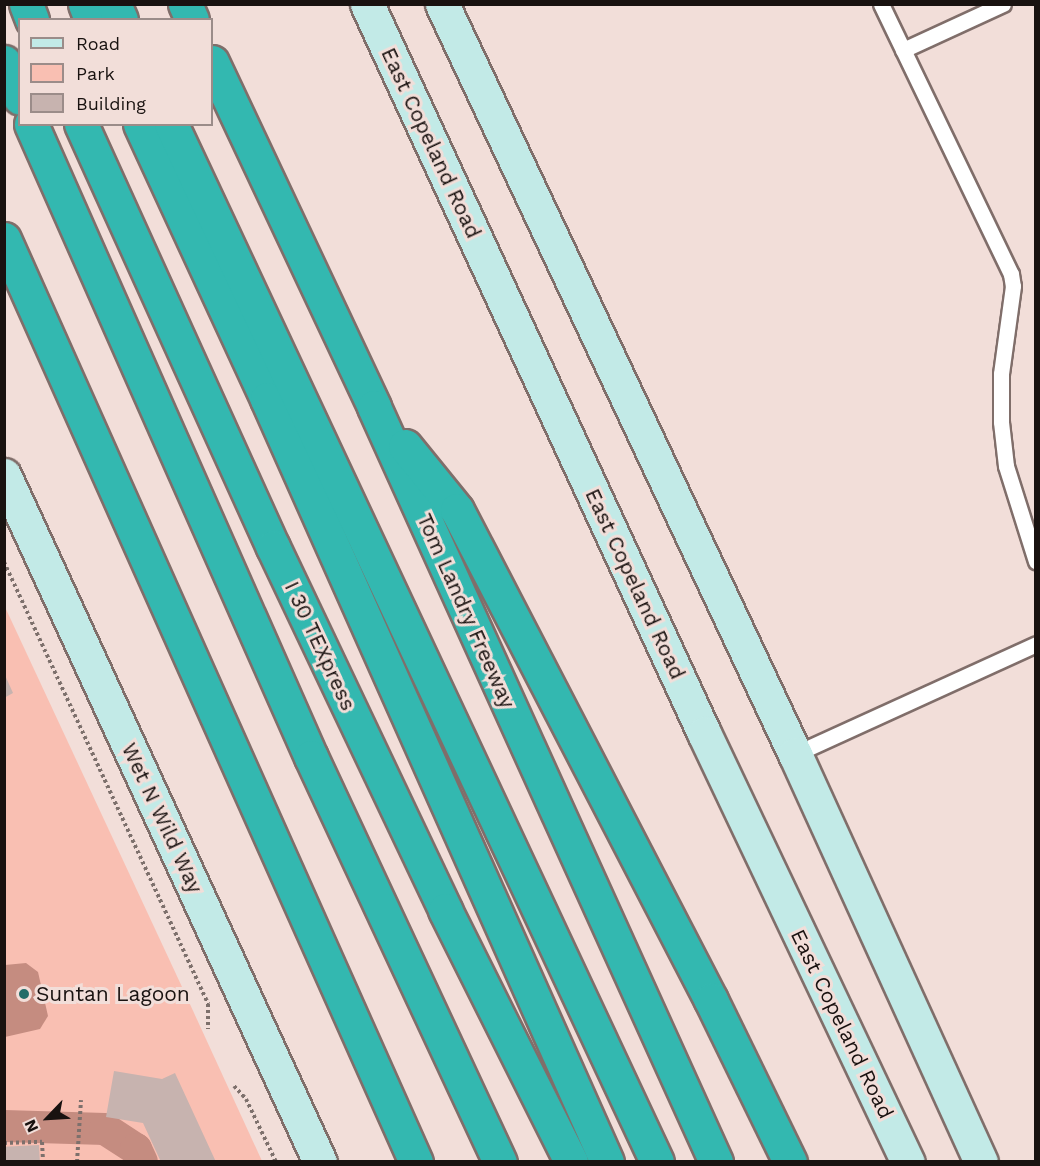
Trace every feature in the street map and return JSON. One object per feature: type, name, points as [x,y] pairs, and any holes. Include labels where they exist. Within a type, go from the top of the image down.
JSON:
[{"type":"highway","points":[[85,4],[91,18]]},
{"type":"highway","points":[[114,4],[120,18]]},
{"type":"highway","points":[[184,4],[191,18]]},
{"type":"highway","points":[[4,62],[18,94]]},
{"type":"highway","name":"Tom Landry Freeway","points":[[213,64],[374,406],[716,1161]]},
{"type":"highway","points":[[32,126],[306,746],[500,1161]]},
{"type":"highway","name":"I 30 TEXpress","points":[[82,126],[273,547],[445,910],[571,1161]]},
{"type":"highway","points":[[141,126],[267,399],[607,1161]]},
{"type":"highway","points":[[172,126],[657,1161]]},
{"type":"highway","points":[[4,239],[416,1161]]},
{"type":"highway","points":[[374,406],[457,510],[711,1000],[790,1161]]},
{"type":"main road","name":"East Copeland Road","points":[[367,4],[699,723],[908,1161]]},
{"type":"main road","points":[[442,4],[795,754],[981,1161]]},
{"type":"main road","name":"Wet N Wild Way","points":[[4,476],[320,1161]]},
{"type":"lane","points":[[881,4],[1011,274],[1013,286],[1001,374],[1001,422],[1005,466],[1035,561]]},
{"type":"lane","points":[[903,50],[1003,4]]},
{"type":"lane","points":[[795,754],[1035,644]]},
{"type":"path","points":[[4,562],[208,1004],[208,1029]]},
{"type":"path","points":[[234,1086],[246,1099],[276,1161]]},
{"type":"path","points":[[77,1161],[81,1100]]},
{"type":"path","points":[[4,1143],[42,1142],[43,1161]]},
{"type":"green space","points":[[5,607],[183,989],[262,1161],[5,1161]]},
{"type":"shaded area","name":"Suntan Lagoon","points":[[26,963],[38,972],[48,1016],[40,1029],[5,1037],[5,965]]},
{"type":"building","points":[[4,673],[13,693],[4,698]]},
{"type":"building","points":[[114,1071],[162,1079],[175,1073],[216,1162],[161,1162],[143,1123],[106,1117]]},
{"type":"building","points":[[39,1145],[40,1162],[5,1162],[4,1147]]},
{"type":"waterway","points":[[4,1126],[105,1129],[136,1149],[142,1162]]},
{"type":"place","name":"Suntan Lagoon","points":[[24,994]]}]
